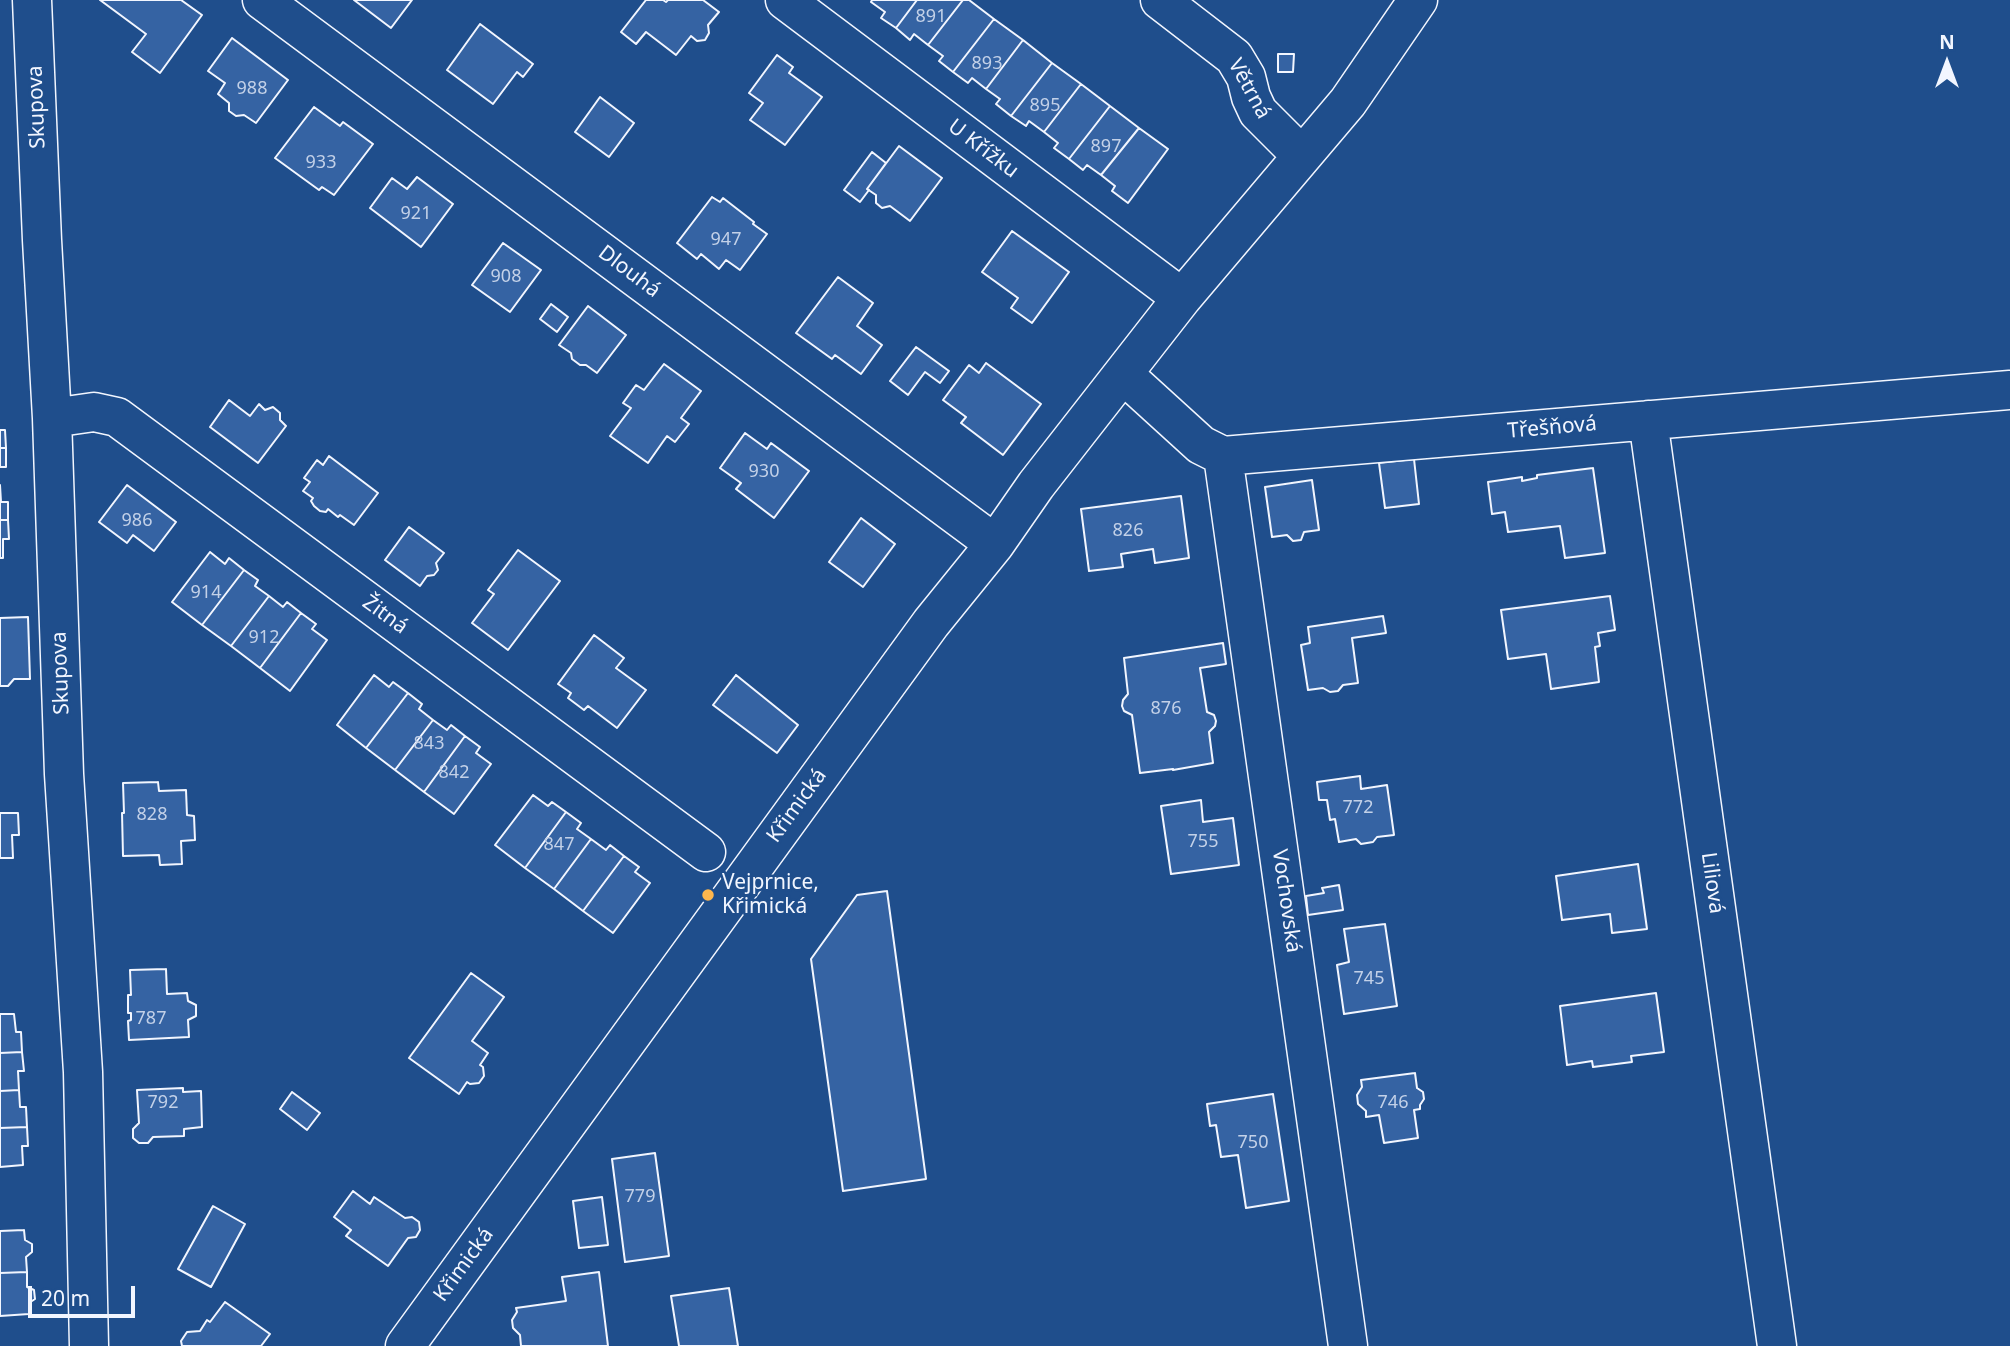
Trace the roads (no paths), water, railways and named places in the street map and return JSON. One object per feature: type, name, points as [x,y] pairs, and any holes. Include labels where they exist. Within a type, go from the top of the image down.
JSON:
[{"type":"street","name":"Skupova","points":[[32,0],[52,418],[64,775],[83,1072],[89,1346]]},
{"type":"street","name":"Dlouhá","points":[[262,0],[995,544]]},
{"type":"street","name":"U Křížku","points":[[785,0],[1182,298]]},
{"type":"street","name":"Větrná","points":[[1160,0],[1234,57],[1246,77],[1258,112],[1302,156]]},
{"type":"street","name":"Křimická","points":[[405,1346],[922,635],[995,544],[1035,485],[1182,298],[1348,102],[1418,0]]},
{"type":"street","points":[[1123,374],[1201,445],[1223,456]]},
{"type":"street","name":"Třešňová","points":[[1223,456],[2010,390]]},
{"type":"street","name":"Žitná","points":[[52,418],[94,412],[117,417],[706,852]]},
{"type":"street","name":"Liliová","points":[[1648,420],[1777,1346]]},
{"type":"street","name":"Vochovská","points":[[1223,456],[1348,1346]]},
{"type":"place","name":"Vejprnice, Křimická","points":[[708,895]]}]
